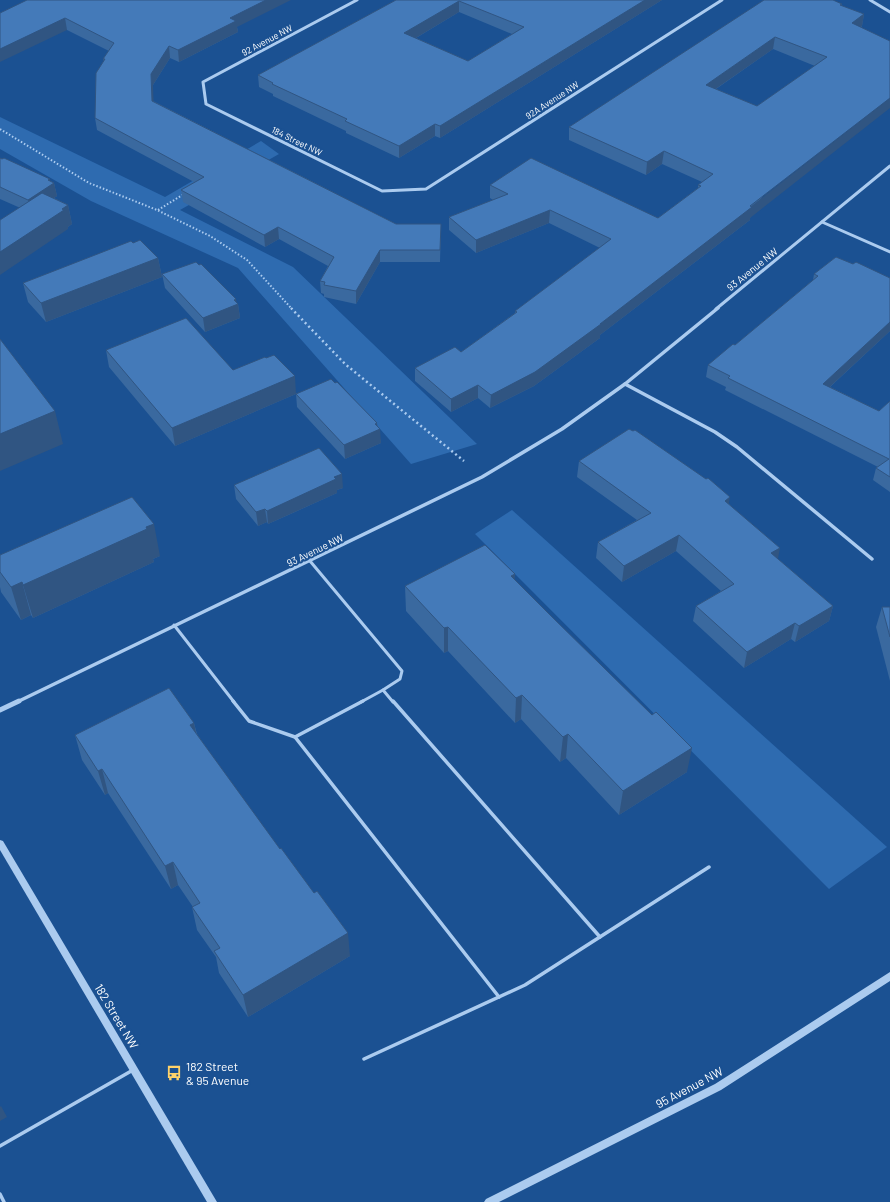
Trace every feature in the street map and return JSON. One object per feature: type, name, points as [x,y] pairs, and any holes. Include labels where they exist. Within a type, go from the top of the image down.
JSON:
[{"type":"street","name":"92 Avenue NW","points":[[206,104],[203,82],[357,0]]},
{"type":"street","name":"92A Avenue NW","points":[[382,192],[426,189],[722,0]]},
{"type":"street","points":[[870,0],[890,12]]},
{"type":"street","name":"184 Street NW","points":[[206,104],[382,192]]},
{"type":"street","name":"93 Avenue NW","points":[[0,710],[482,477],[562,429],[625,384],[890,166]]},
{"type":"street","points":[[822,222],[890,252]]},
{"type":"street","points":[[625,384],[727,440],[872,559]]},
{"type":"street","name":"182 Street NW","points":[[0,843],[212,1202]]},
{"type":"street","name":"95 Avenue NW","points":[[489,1202],[718,1087],[890,976]]},
{"type":"lane","points":[[296,737],[383,690],[400,679],[402,672],[398,664],[310,561]]},
{"type":"lane","points":[[174,625],[249,721],[296,737],[499,997]]},
{"type":"lane","points":[[383,690],[600,936]]},
{"type":"lane","points":[[364,1059],[524,985],[709,867]]},
{"type":"lane","points":[[0,1146],[134,1070]]},
{"type":"lane","points":[[0,1194],[4,1202]]},
{"type":"path","points":[[0,129],[89,184],[157,210],[210,236],[247,260],[299,317],[345,364],[464,461]]},
{"type":"path","points":[[157,210],[191,190]]},
{"type":"shaded area","points":[[0,117],[165,197],[261,141],[279,154],[180,210],[293,267],[477,444],[411,464],[238,268],[91,201],[0,149]]},
{"type":"shaded area","points":[[512,510],[887,847],[829,889],[475,534]]},
{"type":"building","points":[[27,0],[266,0],[230,18],[236,21],[178,50],[169,46],[151,74],[152,101],[396,224],[441,224],[440,250],[380,250],[356,291],[324,285],[325,282],[320,281],[334,257],[278,227],[264,235],[181,190],[204,177],[95,118],[96,73],[105,59],[103,59],[114,43],[65,18],[0,49],[0,13]]},
{"type":"building","points":[[396,0],[645,0],[440,126],[435,124],[399,146],[345,121],[347,119],[272,84],[273,83],[258,75]],"holes":[[[459,1],[524,27],[468,61],[404,33]]]},
{"type":"building","points":[[764,0],[833,0],[842,4],[840,5],[864,14],[852,23],[890,41],[890,98],[601,324],[535,372],[491,395],[478,385],[451,399],[415,368],[455,347],[461,352],[517,312],[515,311],[611,239],[550,210],[476,240],[449,217],[508,194],[490,185],[531,158],[658,218],[701,186],[698,185],[713,174],[664,151],[647,162],[569,127]],"holes":[[[775,37],[827,57],[757,106],[706,85]]]},
{"type":"building","points":[[0,158],[4,158],[50,179],[48,180],[54,183],[28,200],[0,187]]},
{"type":"building","points":[[42,193],[68,205],[62,209],[64,210],[0,252],[0,220]]},
{"type":"building","points":[[140,240],[158,258],[41,303],[23,283],[131,241],[133,243]]},
{"type":"building","points":[[836,257],[853,264],[856,262],[890,278],[890,322],[823,384],[879,411],[890,401],[890,477],[876,468],[889,459],[728,378],[730,376],[708,365],[733,344],[735,345],[818,276],[814,274]]},
{"type":"building","points":[[196,262],[199,265],[201,264],[236,299],[234,300],[238,304],[203,318],[162,274]]},
{"type":"building","points":[[186,318],[233,370],[265,357],[274,355],[295,376],[172,428],[106,350]]},
{"type":"building","points":[[0,339],[55,411],[0,434]]},
{"type":"building","points":[[331,379],[335,383],[337,382],[377,423],[375,424],[380,429],[344,445],[296,394]]},
{"type":"building","points":[[629,429],[633,431],[635,430],[706,479],[708,478],[730,497],[725,501],[780,548],[771,553],[833,606],[799,626],[795,623],[747,652],[696,606],[734,584],[679,535],[624,566],[598,542],[651,513],[579,461]]},
{"type":"building","points":[[319,448],[342,474],[334,477],[336,479],[267,511],[265,509],[256,512],[234,485]]},
{"type":"building","points":[[132,497],[154,524],[146,527],[147,529],[23,585],[22,582],[11,587],[0,572],[0,555]]},
{"type":"building","points":[[485,545],[515,574],[511,576],[550,615],[652,715],[656,712],[692,748],[623,791],[568,734],[563,737],[522,695],[516,698],[448,627],[444,628],[405,586]]},
{"type":"building","points":[[882,607],[890,607],[890,637]]},
{"type":"building","points":[[169,688],[194,723],[190,725],[280,849],[281,848],[314,893],[317,891],[348,933],[243,995],[214,951],[220,948],[192,907],[200,903],[173,862],[165,866],[102,769],[98,771],[75,735]]},
{"type":"place","name":"182 Street & 95 Avenue","points":[[174,1073]]}]
